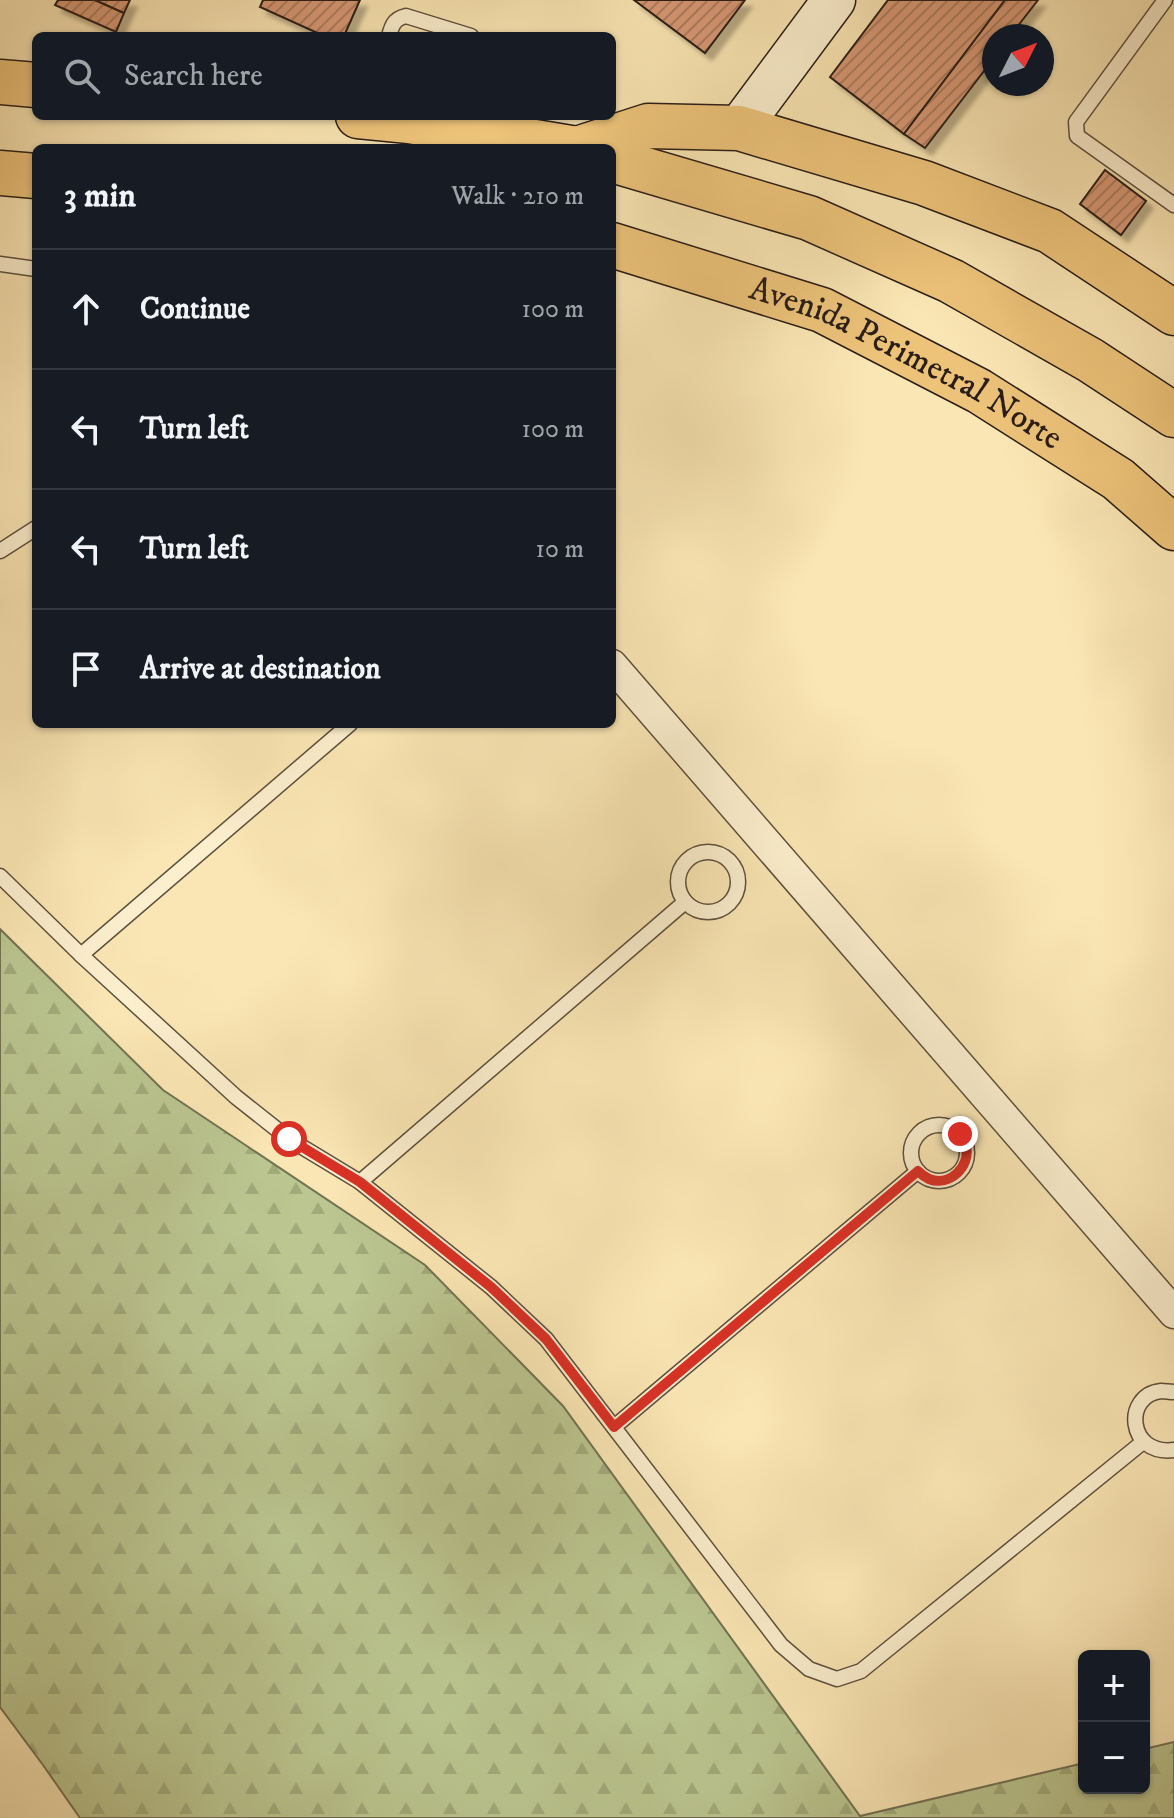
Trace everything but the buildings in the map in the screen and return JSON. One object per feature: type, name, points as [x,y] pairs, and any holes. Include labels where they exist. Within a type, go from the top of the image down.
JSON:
[{"type":"highway","points":[[0,82],[32,85]]},
{"type":"highway","points":[[400,120],[547,144]]},
{"type":"highway","points":[[592,144],[648,126],[739,128],[924,183],[1050,231],[1174,313]]},
{"type":"highway","points":[[616,161],[809,218],[951,281],[1090,360],[1174,415]]},
{"type":"highway","points":[[0,173],[32,176]]},
{"type":"highway","name":"Avenida Perimetral Norte","points":[[616,246],[822,310],[979,391],[1118,479],[1174,528]]},
{"type":"main road","points":[[739,128],[834,0]]},
{"type":"street","points":[[616,670],[1174,1313]]},
{"type":"lane","points":[[1165,0],[1076,122],[1077,136],[1174,205]]},
{"type":"lane","points":[[390,32],[392,24],[406,16],[458,32]]},
{"type":"lane","points":[[0,264],[32,268]]},
{"type":"lane","points":[[0,551],[32,531]]},
{"type":"lane","points":[[81,955],[345,728]]},
{"type":"lane","points":[[703,853],[718,854],[731,863],[738,877],[737,892],[728,905],[714,912],[698,910],[685,902],[679,888],[680,872],[688,859],[703,853]]},
{"type":"lane","points":[[0,876],[236,1097],[289,1139],[360,1182],[491,1287],[546,1339],[781,1645],[809,1669],[837,1679],[861,1671],[1143,1442]]},
{"type":"lane","points":[[360,1182],[685,902]]},
{"type":"lane","points":[[933,1125],[948,1126],[960,1134],[967,1148],[966,1162],[958,1174],[944,1181],[930,1180],[918,1171],[911,1158],[912,1143],[920,1132],[933,1125]]},
{"type":"lane","points":[[614,1427],[918,1171]]},
{"type":"lane","points":[[1174,1392],[1158,1391],[1144,1398],[1136,1412],[1135,1427],[1143,1442],[1156,1450],[1174,1450]]},
{"type":"green space","points":[[0,929],[163,1090],[425,1265],[563,1406],[860,1816],[1078,1764],[1078,1794],[1150,1794],[1150,1748],[1174,1742],[1174,1818],[80,1818],[0,1707]]},
{"type":"route","points":[[289,1139],[360,1182],[491,1287],[546,1339],[614,1427],[918,1171],[930,1180],[944,1181],[958,1174],[966,1162],[967,1148],[960,1134]]}]
